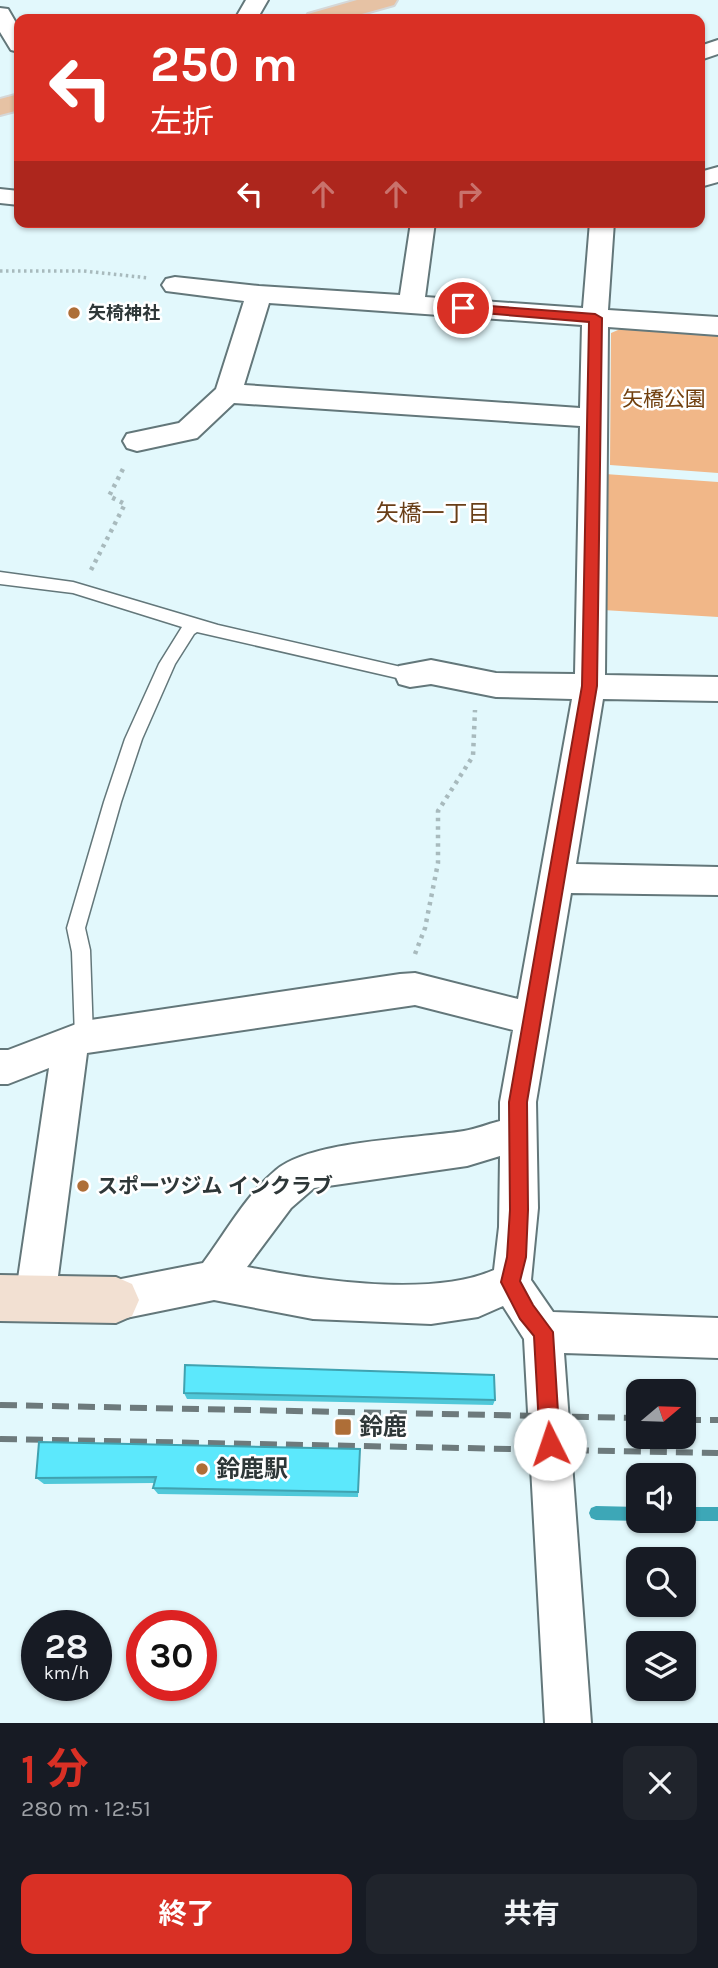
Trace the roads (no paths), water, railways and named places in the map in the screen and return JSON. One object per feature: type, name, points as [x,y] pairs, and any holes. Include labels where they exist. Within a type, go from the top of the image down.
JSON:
[{"type":"main road","points":[[335,14],[385,0]]},
{"type":"street","points":[[0,14],[14,37]]},
{"type":"street","points":[[411,304],[422,228]]},
{"type":"street","points":[[568,1723],[543,1332],[527,1312],[511,1282],[517,1257],[519,1222],[518,1102],[590,686],[595,318],[602,228]]},
{"type":"street","points":[[174,285],[259,294],[718,326]]},
{"type":"street","points":[[137,441],[187,430],[228,393],[259,294]]},
{"type":"street","points":[[228,393],[595,418]]},
{"type":"street","points":[[410,675],[431,672],[477,683],[718,689]]},
{"type":"street","points":[[556,878],[718,881]]},
{"type":"street","points":[[0,1067],[77,1040],[400,990],[415,989],[533,1019]]},
{"type":"street","points":[[77,1040],[17,1299],[116,1300],[214,1280],[313,1299],[431,1304],[478,1297],[511,1282]]},
{"type":"street","points":[[214,1280],[272,1203],[287,1185],[302,1174],[321,1168],[467,1148],[519,1133]]},
{"type":"street","points":[[543,1332],[718,1338]]},
{"type":"lane","points":[[0,578],[21,578],[81,589],[194,624],[410,675]]},
{"type":"lane","points":[[77,1040],[80,950],[76,928],[119,779],[149,701],[180,638],[194,624]]},
{"type":"waterway","points":[[596,1513],[626,1514]]},
{"type":"waterway","points":[[696,1514],[718,1514]]},
{"type":"railway","points":[[0,1405],[626,1418]]},
{"type":"railway","points":[[696,1420],[718,1420]]},
{"type":"railway","points":[[0,1439],[718,1453]]},
{"type":"place","name":"矢椅神社","points":[[74,313]]},
{"type":"place","name":"スポーツジム インクラブ","points":[[83,1186]]},
{"type":"place","name":"鈴鹿","points":[[343,1427]]},
{"type":"place","name":"鈴鹿駅","points":[[202,1469]]},
{"type":"district","name":"矢橋一丁目","points":[[433,513]]},
{"type":"park label","name":"矢橋公園","points":[[664,399]]}]
